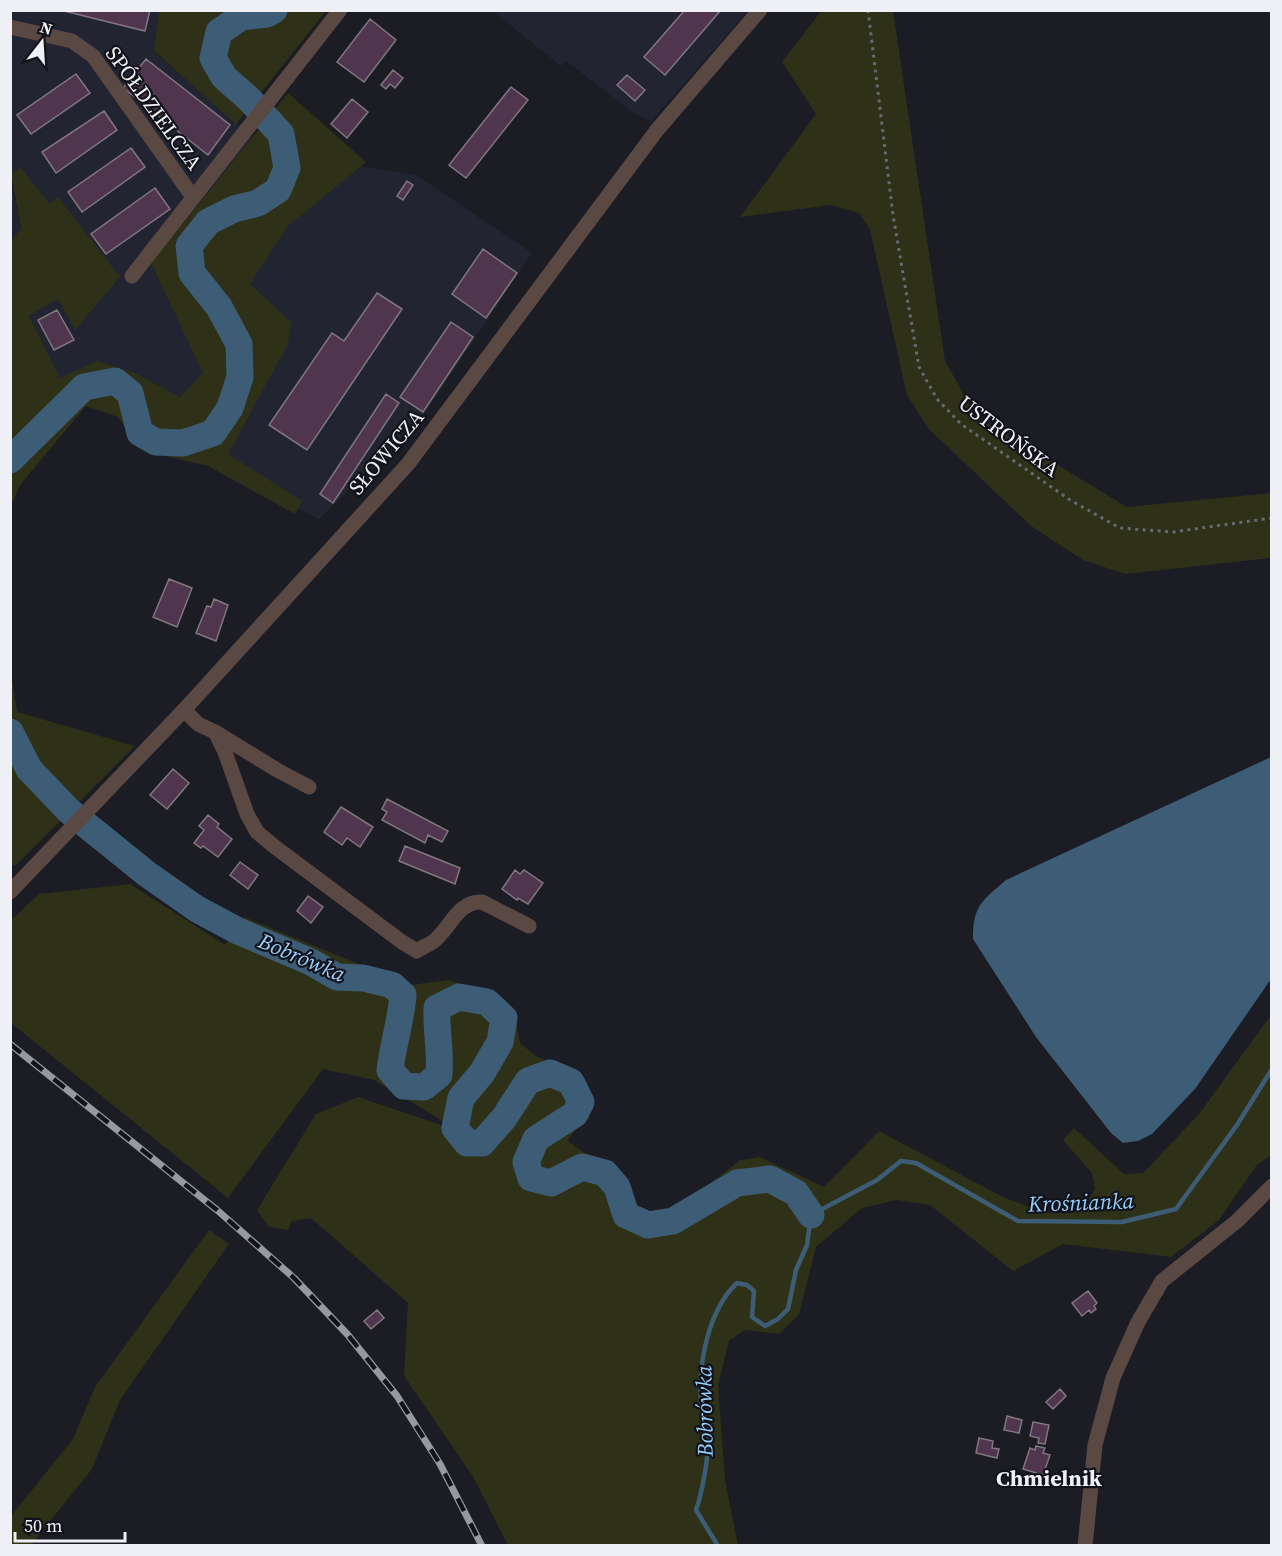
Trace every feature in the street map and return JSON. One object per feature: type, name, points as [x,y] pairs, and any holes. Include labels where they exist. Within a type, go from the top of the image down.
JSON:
[{"type":"street","name":"SPÓŁDZIELCZA","points":[[132,276],[340,10]]},
{"type":"street","name":"SŁOWICZA","points":[[10,892],[184,710],[408,464],[657,130],[760,10]]},
{"type":"street","name":"SPÓŁDZIELCZA","points":[[10,27],[72,41],[93,56],[193,197]]},
{"type":"street","points":[[184,710],[198,724],[309,787]]},
{"type":"street","points":[[215,732],[225,752],[247,814],[257,832],[402,942],[417,951],[435,940],[462,908],[474,902],[482,902],[529,926]]},
{"type":"street","points":[[1085,1545],[1095,1445],[1113,1378],[1138,1322],[1162,1281],[1237,1221],[1272,1186]]},
{"type":"path","name":"USTROŃSKA","points":[[868,10],[894,214],[919,367],[937,399],[961,424],[1070,500],[1120,528],[1173,532],[1272,518]]},
{"type":"shaded area","points":[[11,11],[159,11],[154,52],[253,137],[151,263],[204,373],[180,397],[137,374],[60,379],[29,316],[58,299],[75,329],[59,198],[50,204],[21,168],[11,174]]},
{"type":"shaded area","points":[[493,11],[748,11],[651,121],[634,113],[566,61],[561,66]]},
{"type":"shaded area","points":[[317,160],[416,175],[532,253],[421,419],[319,519],[287,503],[218,455],[270,378],[228,260]]},
{"type":"shaded area","points":[[10,177],[21,228],[13,239],[10,238]]},
{"type":"green space","points":[[159,10],[326,11],[236,124],[154,51]]},
{"type":"green space","points":[[822,10],[893,11],[945,361],[976,416],[1127,507],[1271,493],[1271,558],[1125,574],[1083,560],[1031,526],[929,429],[907,395],[870,230],[859,213],[831,205],[740,217],[816,114],[782,62]]},
{"type":"green space","points":[[288,93],[366,162],[287,227],[250,284],[292,323],[288,344],[228,454],[302,501],[295,514],[208,466],[153,453],[134,440],[118,417],[86,406],[20,485],[11,506],[10,238],[13,239],[21,228],[11,174],[21,168],[50,204],[58,197],[120,277],[75,330],[58,299],[29,316],[60,378],[97,361],[137,374],[180,397],[203,373],[151,263]]},
{"type":"green space","points":[[11,672],[17,712],[135,746],[15,866],[10,863]]},
{"type":"green space","points":[[130,884],[225,945],[244,917],[410,985],[449,980],[497,995],[514,1011],[520,1043],[536,1056],[583,1077],[588,1105],[583,1118],[568,1141],[583,1152],[602,1159],[618,1174],[632,1209],[650,1216],[671,1215],[740,1160],[760,1157],[824,1187],[879,1131],[1003,1197],[1045,1213],[1072,1213],[1087,1203],[1095,1189],[1092,1173],[1063,1140],[1074,1128],[1124,1174],[1143,1173],[1199,1114],[1271,1015],[1271,1155],[1256,1166],[1219,1220],[1171,1257],[1063,1244],[1013,1271],[930,1205],[897,1200],[862,1208],[816,1247],[799,1314],[779,1334],[744,1330],[729,1341],[718,1385],[725,1480],[738,1545],[508,1545],[472,1475],[404,1376],[408,1303],[311,1218],[292,1221],[288,1230],[269,1227],[257,1210],[316,1114],[358,1097],[444,1126],[441,1120],[374,1080],[323,1069],[228,1198],[11,1023],[11,920],[39,894]]},
{"type":"green space","points":[[209,1230],[229,1244],[120,1400],[92,1469],[31,1545],[11,1545],[11,1516],[73,1439],[95,1387]]},
{"type":"water","points":[[1271,757],[1271,979],[1195,1089],[1152,1134],[1138,1141],[1123,1143],[1111,1133],[1036,1037],[973,939],[977,911],[985,899],[1006,880]]},
{"type":"building","points":[[60,10],[150,10],[145,31]]},
{"type":"building","points":[[685,10],[721,10],[665,75],[644,57]]},
{"type":"building","points":[[370,19],[396,40],[364,82],[337,62]]},
{"type":"building","points":[[146,59],[230,125],[208,155],[123,88]]},
{"type":"building","points":[[393,70],[403,78],[395,88],[390,84],[386,89],[381,85]]},
{"type":"building","points":[[76,74],[90,93],[31,134],[17,115]]},
{"type":"building","points":[[627,75],[645,90],[635,101],[617,85]]},
{"type":"building","points":[[511,87],[528,100],[466,178],[449,165]]},
{"type":"building","points":[[352,99],[368,112],[347,138],[331,124]]},
{"type":"building","points":[[104,111],[117,130],[56,173],[42,152]]},
{"type":"building","points":[[131,148],[145,167],[82,212],[68,192]]},
{"type":"building","points":[[407,181],[413,185],[403,200],[397,196]]},
{"type":"building","points":[[155,188],[170,209],[106,254],[91,234]]},
{"type":"building","points":[[483,249],[517,273],[486,318],[452,294]]},
{"type":"building","points":[[377,293],[402,309],[307,450],[269,425],[332,333],[344,341]]},
{"type":"building","points":[[57,310],[74,340],[54,350],[38,320]]},
{"type":"building","points":[[451,322],[473,337],[423,412],[400,397]]},
{"type":"building","points":[[386,394],[399,403],[333,503],[320,494]]},
{"type":"building","points":[[169,579],[192,588],[177,627],[153,617]]},
{"type":"building","points":[[214,599],[228,605],[216,641],[196,633],[207,606],[211,607]]},
{"type":"building","points":[[173,769],[189,783],[167,809],[150,795]]},
{"type":"building","points":[[387,799],[448,831],[442,842],[428,835],[425,843],[382,820],[387,812],[382,809]]},
{"type":"building","points":[[341,807],[373,827],[360,847],[347,838],[342,845],[324,832]]},
{"type":"building","points":[[208,815],[219,824],[217,827],[232,839],[218,857],[203,846],[201,848],[194,843],[204,830],[199,826]]},
{"type":"building","points":[[405,846],[460,868],[455,884],[399,861]]},
{"type":"building","points":[[240,862],[258,875],[248,889],[230,875]]},
{"type":"building","points":[[515,870],[520,874],[524,870],[543,883],[528,904],[518,898],[517,900],[502,889]]},
{"type":"building","points":[[308,896],[323,907],[311,923],[297,911]]},
{"type":"building","points":[[1088,1291],[1097,1303],[1094,1306],[1096,1309],[1091,1313],[1089,1310],[1082,1316],[1072,1303]]},
{"type":"building","points":[[377,1310],[384,1318],[371,1329],[364,1321]]},
{"type":"building","points":[[1060,1389],[1066,1396],[1053,1409],[1046,1402]]},
{"type":"building","points":[[1007,1416],[1022,1420],[1019,1433],[1004,1430]]},
{"type":"building","points":[[1033,1422],[1049,1425],[1045,1444],[1038,1443],[1039,1438],[1030,1436]]},
{"type":"building","points":[[979,1438],[993,1441],[992,1448],[999,1449],[997,1458],[976,1453]]},
{"type":"building","points":[[1036,1446],[1045,1448],[1043,1453],[1050,1455],[1043,1475],[1023,1469],[1030,1448],[1035,1450]]},
{"type":"waterway","name":"Bobrówka","points":[[10,460],[84,387],[115,381],[130,393],[140,433],[156,442],[183,443],[213,433],[230,408],[240,377],[239,344],[219,307],[192,273],[189,246],[208,222],[234,209],[258,203],[278,190],[287,168],[281,134],[250,100],[224,77],[213,58],[219,32],[241,17],[267,14],[274,10]]},
{"type":"waterway","name":"Bobrówka","points":[[10,732],[29,769],[69,811],[147,874],[197,909],[238,931],[311,962],[337,977],[363,978],[392,985],[403,995],[390,1070],[404,1086],[424,1087],[439,1075],[437,1008],[459,997],[487,1002],[504,1018],[500,1042],[482,1073],[461,1098],[455,1128],[467,1143],[482,1143],[504,1118],[528,1081],[550,1073],[571,1082],[581,1102],[575,1114],[536,1139],[526,1162],[531,1178],[551,1183],[582,1167],[605,1173],[617,1187],[626,1215],[648,1225],[673,1221],[737,1183],[770,1179],[796,1193],[811,1215]]},
{"type":"waterway","name":"Krośnianka","points":[[718,1546],[696,1510],[705,1474],[708,1445],[701,1385],[701,1370],[707,1337],[719,1307],[737,1283],[747,1285],[754,1291],[752,1317],[765,1326],[778,1319],[788,1309],[796,1270],[807,1245],[811,1215],[877,1180],[901,1161],[916,1163],[1018,1221],[1122,1222],[1176,1209],[1237,1125],[1272,1069]]},
{"type":"railway","points":[[10,1044],[217,1210],[294,1278],[348,1335],[397,1396],[440,1464],[482,1546]]},
{"type":"district","name":"Chmielnik","points":[[1049,1478]]}]
